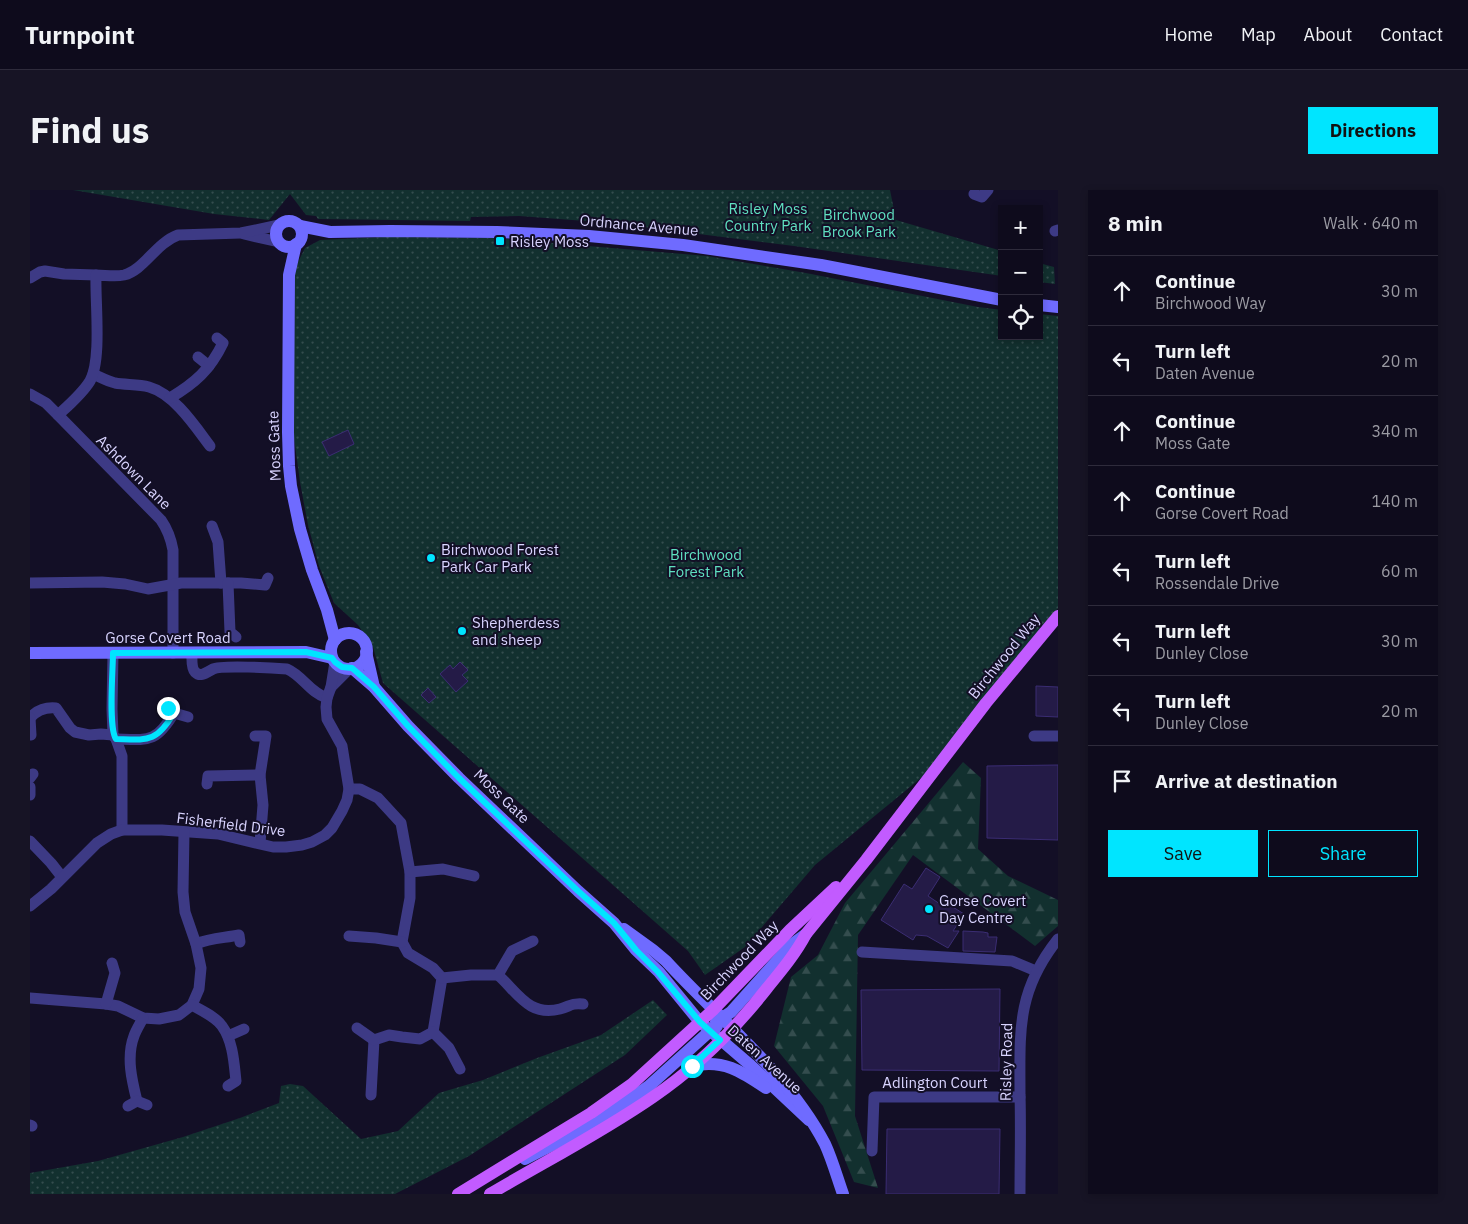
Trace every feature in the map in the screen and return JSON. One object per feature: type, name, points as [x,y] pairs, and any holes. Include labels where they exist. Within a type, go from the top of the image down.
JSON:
[{"type":"main road","name":"Birchwood Way","points":[[490,1194],[655,1096],[692,1066],[732,1028],[756,1002],[799,948],[806,934],[866,860],[986,703],[1058,616]]},
{"type":"main road","name":"Birchwood Way","points":[[458,1194],[591,1113],[626,1088],[700,1022],[718,1014],[790,930],[866,860]]},
{"type":"street","points":[[974,194],[982,197],[988,190]]},
{"type":"street","points":[[30,278],[40,272],[45,266],[64,274],[124,274],[132,271],[169,238],[178,235],[241,233],[279,225],[290,220],[300,226],[302,235],[297,244],[288,247],[241,233]]},
{"type":"street","points":[[279,225],[276,235],[279,243]]},
{"type":"street","name":"Ordnance Avenue","points":[[300,226],[330,232],[497,232],[589,236],[683,245],[820,265],[998,299]]},
{"type":"street","name":"Ordnance Avenue","points":[[297,244],[330,232]]},
{"type":"street","name":"Moss Gate","points":[[279,243],[289,276]]},
{"type":"street","name":"Moss Gate","points":[[297,244],[289,276],[288,432],[290,472],[300,529],[312,570],[327,610],[334,642],[331,653],[334,660],[342,667],[351,668],[374,687],[408,726],[459,778],[614,923],[700,1022]]},
{"type":"street","points":[[58,415],[81,394],[93,374],[96,362],[96,275]]},
{"type":"street","points":[[1043,305],[1058,307]]},
{"type":"street","points":[[170,398],[199,378],[209,366],[217,356],[223,343],[218,338]]},
{"type":"street","points":[[198,357],[209,366]]},
{"type":"street","points":[[93,374],[113,382],[147,386],[159,391],[170,398],[210,446]]},
{"type":"street","name":"Ashdown Lane","points":[[30,394],[46,403],[155,513],[166,528],[173,550],[173,653]]},
{"type":"street","points":[[212,526],[218,542],[225,583],[230,632],[236,637]]},
{"type":"street","points":[[30,583],[102,582],[148,589],[181,583],[264,585],[268,578]]},
{"type":"street","name":"Moss Gate","points":[[327,610],[349,633],[358,636],[365,643],[374,687]]},
{"type":"street","points":[[334,642],[344,634],[349,633]]},
{"type":"street","name":"Gorse Covert Road","points":[[306,652],[334,642]]},
{"type":"street","name":"Gorse Covert Road","points":[[30,653],[306,652],[334,660]]},
{"type":"street","points":[[192,653],[192,667],[195,672],[201,674],[218,667],[287,669],[293,671],[315,692],[329,692],[351,668],[362,663],[366,652]]},
{"type":"street","points":[[113,653],[112,709],[115,737],[122,756],[122,830]]},
{"type":"street","name":"Fisherfield Drive","points":[[30,906],[46,894],[97,843],[111,834],[122,830],[162,830],[218,834],[273,847],[302,845],[325,835],[332,828],[342,811],[349,789],[342,746],[327,719],[326,707],[334,660]]},
{"type":"street","points":[[31,734],[30,718],[36,712],[51,707],[56,708],[61,713],[70,728],[75,732],[142,740],[158,734],[165,728],[171,711],[188,716]]},
{"type":"street","points":[[255,736],[266,736],[260,775],[262,805],[260,843]]},
{"type":"street","points":[[1034,736],[1058,736]]},
{"type":"street","points":[[207,784],[208,776],[260,775]]},
{"type":"street","points":[[30,787],[30,795]]},
{"type":"street","points":[[349,789],[360,789],[378,798],[402,823],[410,872],[410,898],[402,942],[408,953],[433,968],[442,978]]},
{"type":"street","points":[[30,998],[106,1004],[118,1006],[143,1018],[159,1019],[179,1015],[192,1006],[199,989],[200,968],[196,944],[185,912],[183,892],[184,832]]},
{"type":"street","points":[[30,841],[62,877]]},
{"type":"street","points":[[410,872],[444,869],[474,876]]},
{"type":"street","name":"Moss Gate","points":[[614,923],[653,950],[718,1014]]},
{"type":"street","points":[[718,1014],[743,999],[791,945],[806,934]]},
{"type":"street","points":[[196,944],[206,939],[239,935],[240,942]]},
{"type":"street","points":[[349,936],[402,942]]},
{"type":"street","name":"Risley Road","points":[[1020,1194],[1021,1024],[1028,991],[1036,971],[1058,939]]},
{"type":"street","points":[[498,975],[512,951],[532,941]]},
{"type":"street","points":[[862,952],[1012,961],[1036,971]]},
{"type":"street","points":[[106,1004],[115,973],[112,963]]},
{"type":"street","points":[[442,978],[498,975],[531,1007],[546,1010],[560,1009],[573,1003],[583,1004]]},
{"type":"street","points":[[433,1032],[442,978]]},
{"type":"street","points":[[192,1006],[208,1014],[222,1025],[228,1036],[234,1056],[236,1081],[228,1086]]},
{"type":"street","name":"Daten Avenue","points":[[718,1014],[790,1090],[826,1146],[842,1194]]},
{"type":"street","points":[[137,1104],[130,1054],[133,1037],[143,1018]]},
{"type":"street","name":"Daten Avenue","points":[[700,1022],[750,1064],[810,1120]]},
{"type":"street","points":[[458,1194],[597,1122],[649,1086],[710,1031],[718,1026],[732,1028]]},
{"type":"street","points":[[357,1028],[374,1040]]},
{"type":"street","points":[[228,1036],[244,1029]]},
{"type":"street","points":[[374,1040],[389,1035],[420,1038],[433,1032]]},
{"type":"street","points":[[433,1032],[449,1048],[460,1069]]},
{"type":"street","points":[[371,1095],[374,1040]]},
{"type":"street","points":[[692,1066],[714,1064],[730,1067],[742,1072],[791,1104]]},
{"type":"street","name":"Adlington Court","points":[[872,1152],[874,1097],[1020,1097]]},
{"type":"green space","name":"Risley Moss Country Park","points":[[73,190],[890,190],[896,220],[998,250],[998,275],[794,246],[612,223],[519,216],[471,217],[470,221],[318,219],[316,216],[306,215],[290,194],[269,220],[214,214]]},
{"type":"green space","name":"Birchwood Forest Park","points":[[386,237],[494,238],[707,256],[998,310],[998,340],[1043,340],[1043,314],[1058,316],[1058,608],[927,773],[815,865],[745,947],[705,975],[688,951],[383,683],[373,647],[358,625],[334,603],[319,566],[308,525],[293,431],[295,268],[305,248],[320,240]]},
{"type":"green space","points":[[1043,264],[1054,267],[1055,284],[1043,282]]},
{"type":"green space","points":[[963,762],[981,778],[978,849],[1008,876],[1058,900],[1058,926],[1035,946],[913,855],[858,935],[855,1116],[878,1188],[854,1182],[823,1106],[774,1046],[791,977],[818,955],[845,903]]},
{"type":"green space","points":[[653,1000],[667,1015],[625,1055],[469,1156],[395,1194],[30,1194],[30,1173],[98,1161],[183,1137],[240,1118],[279,1103],[281,1086],[290,1084],[303,1086],[361,1139],[398,1131],[439,1093],[483,1080],[601,1035]]},
{"type":"building","points":[[348,430],[354,444],[329,456],[322,442]]},
{"type":"building","points":[[460,662],[468,670],[462,675],[468,681],[456,692],[440,674],[450,665],[453,669]]},
{"type":"building","points":[[1036,686],[1058,687],[1058,717],[1036,716]]},
{"type":"building","points":[[428,688],[436,697],[429,703],[421,695]]},
{"type":"building","points":[[1058,765],[1058,840],[987,838],[987,766]]},
{"type":"building","name":"Gorse Covert Day Centre","points":[[926,868],[940,877],[928,896],[946,908],[948,904],[964,914],[953,931],[959,931],[948,948],[927,936],[916,935],[913,940],[881,920],[904,884],[912,889]]},
{"type":"building","points":[[963,931],[983,932],[988,933],[988,937],[997,937],[995,952],[963,951]]},
{"type":"building","points":[[1000,989],[999,1071],[862,1070],[861,990]]},
{"type":"building","points":[[887,1129],[1000,1129],[999,1194],[886,1194]]},
{"type":"place","name":"Risley Moss","points":[[500,241]]},
{"type":"place","name":"Birchwood Forest Park Car Park","points":[[431,558]]},
{"type":"place","name":"Shepherdess and sheep","points":[[462,631]]},
{"type":"place","name":"Gorse Covert Day Centre","points":[[929,909]]},
{"type":"route","points":[[168,708],[174,713],[165,728],[158,734],[142,740],[116,739],[113,735],[112,709],[113,653],[306,652],[332,658],[342,667],[352,668],[374,687],[408,726],[459,778],[614,923],[700,1022],[720,1040],[692,1066]]},
{"type":"park label","name":"Birchwood Brook Park","points":[[859,222]]}]
